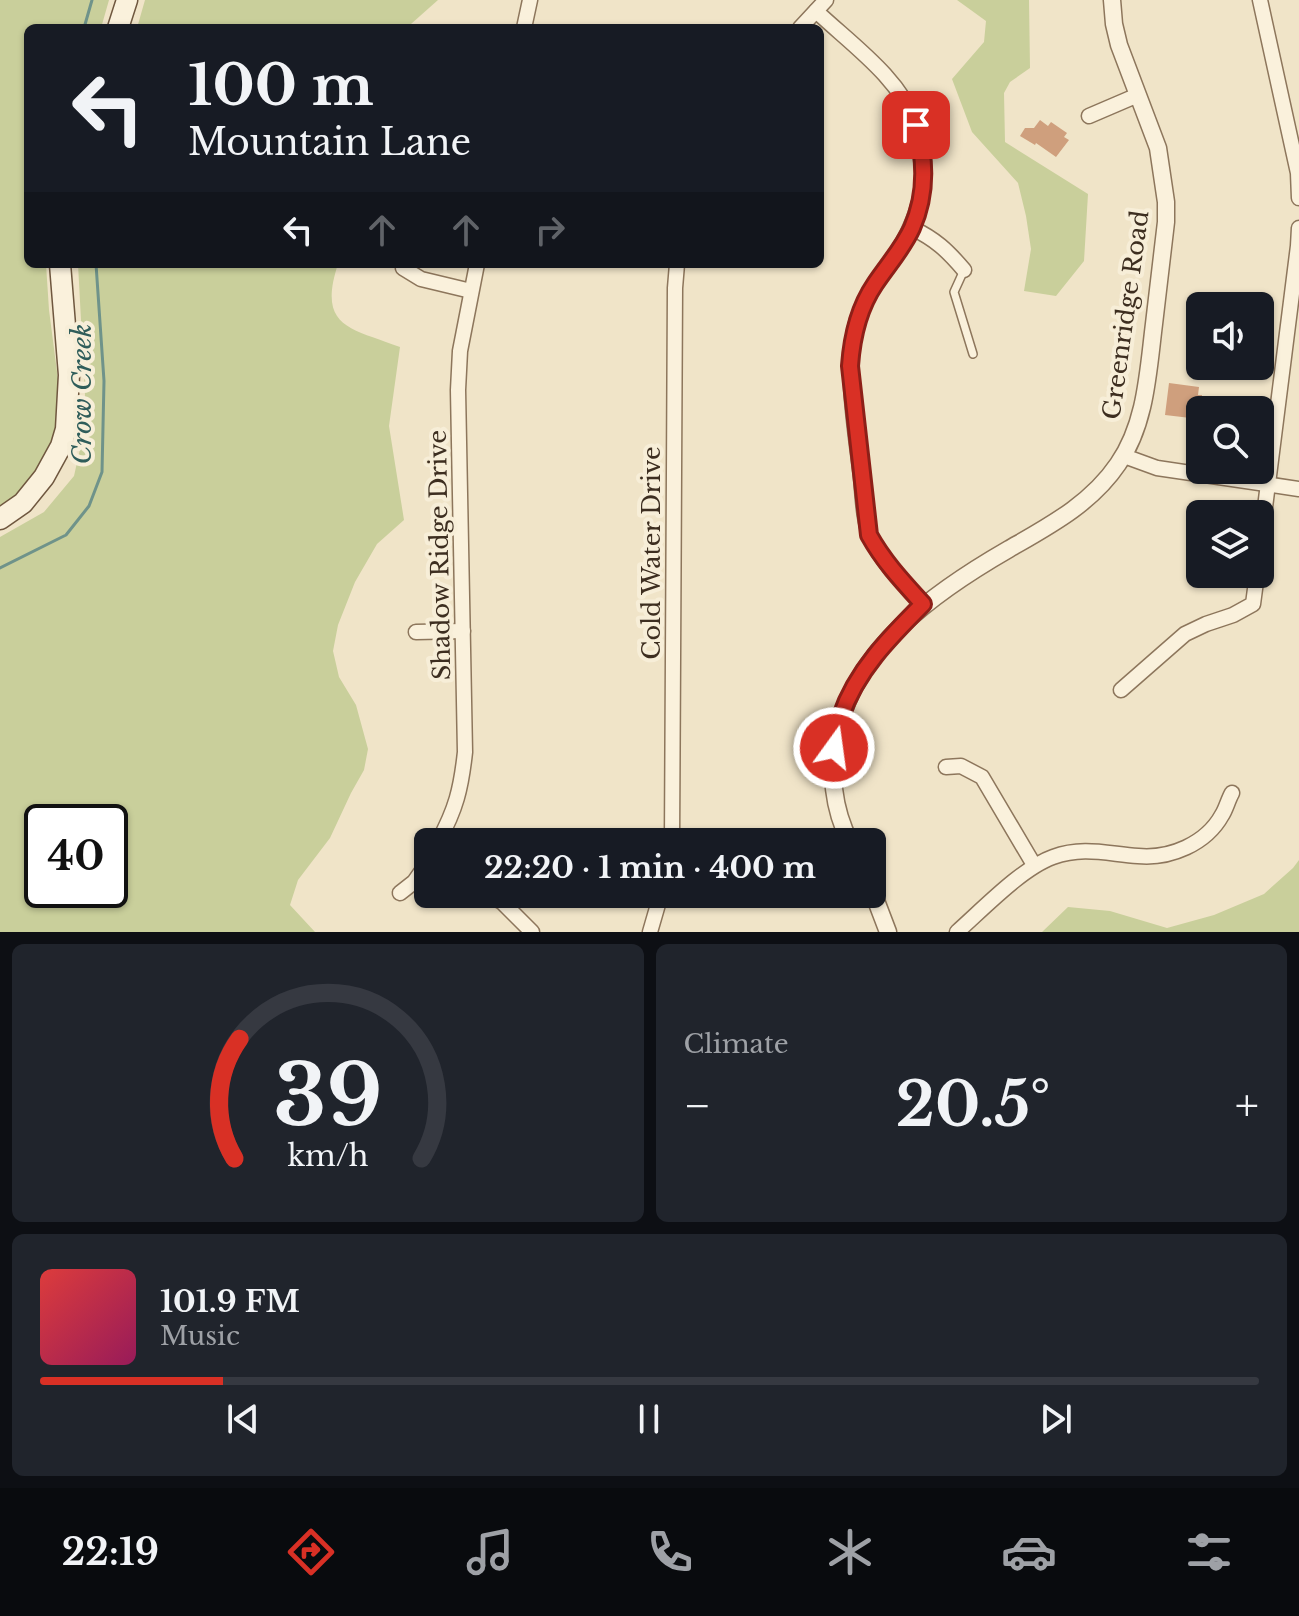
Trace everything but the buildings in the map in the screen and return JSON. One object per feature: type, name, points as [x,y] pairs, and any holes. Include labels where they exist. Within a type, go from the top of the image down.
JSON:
[{"type":"main road","points":[[119,24],[127,0]]},
{"type":"main road","points":[[0,519],[23,503],[44,477],[61,446],[66,429],[69,375],[60,268]]},
{"type":"street","points":[[525,24],[530,0]]},
{"type":"street","name":"Greenridge Road","points":[[844,828],[835,799],[834,748],[840,718],[867,666],[923,604],[1081,505],[1111,475],[1124,456],[1142,412],[1166,222],[1164,191],[1158,148],[1119,45],[1112,0]]},
{"type":"street","points":[[1260,0],[1298,173],[1299,198]]},
{"type":"street","points":[[804,24],[821,6],[902,95],[923,149],[925,173],[922,195],[912,228],[861,311],[852,341],[850,366],[869,535],[898,578],[923,604]]},
{"type":"street","points":[[1282,93],[1299,90]]},
{"type":"street","points":[[1089,116],[1138,95]]},
{"type":"street","points":[[912,228],[947,249],[964,270]]},
{"type":"street","points":[[1267,500],[1299,228]]},
{"type":"street","points":[[403,268],[421,279],[471,291]]},
{"type":"street","name":"Shadow Ridge Drive","points":[[445,828],[461,785],[465,752],[458,390],[460,351],[476,268]]},
{"type":"street","name":"Cold Water Drive","points":[[672,828],[677,268]]},
{"type":"street","points":[[1124,456],[1157,468],[1299,489]]},
{"type":"street","points":[[1121,690],[1185,634],[1253,604],[1255,588]]},
{"type":"street","points":[[416,632],[463,631]]},
{"type":"street","points":[[946,767],[961,766],[982,777],[1034,865]]},
{"type":"street","points":[[957,932],[1034,865],[1073,851],[1092,850],[1149,857],[1194,844],[1221,817],[1232,793]]},
{"type":"street","points":[[400,893],[414,882]]},
{"type":"street","points":[[508,908],[532,932]]},
{"type":"street","points":[[650,932],[657,908]]},
{"type":"street","points":[[879,908],[888,932]]},
{"type":"lane","points":[[964,270],[954,292],[973,354]]},
{"type":"green space","points":[[0,0],[109,0],[102,24],[24,24],[24,268],[46,268],[60,395],[57,429],[35,482],[0,513]]},
{"type":"green space","points":[[145,0],[438,0],[411,24],[138,24]]},
{"type":"green space","points":[[957,0],[1029,0],[1030,68],[1010,82],[1004,93],[1005,142],[1088,194],[1084,261],[1056,296],[1024,291],[1031,249],[1018,183],[972,132],[952,79],[984,42],[986,21]]},
{"type":"green space","points":[[78,268],[337,268],[332,301],[335,313],[353,329],[400,347],[389,426],[404,520],[377,544],[355,582],[338,625],[333,651],[339,677],[356,705],[368,749],[364,770],[330,838],[298,880],[290,905],[315,932],[0,932],[0,537],[44,512],[74,476],[82,440],[85,395]]},
{"type":"green space","points":[[1299,860],[1299,932],[1042,932],[1068,907],[1110,911],[1167,928],[1214,915],[1264,894]]},
{"type":"waterway","name":"Crow Creek","points":[[85,24],[92,0]]},
{"type":"waterway","name":"Crow Creek","points":[[0,568],[66,535],[89,506],[102,472],[104,381],[96,268]]},
{"type":"route","points":[[834,748],[840,718],[867,666],[923,604],[898,578],[869,535],[850,366],[857,320],[873,287],[912,228],[922,195],[925,173],[923,149],[916,125]]}]
